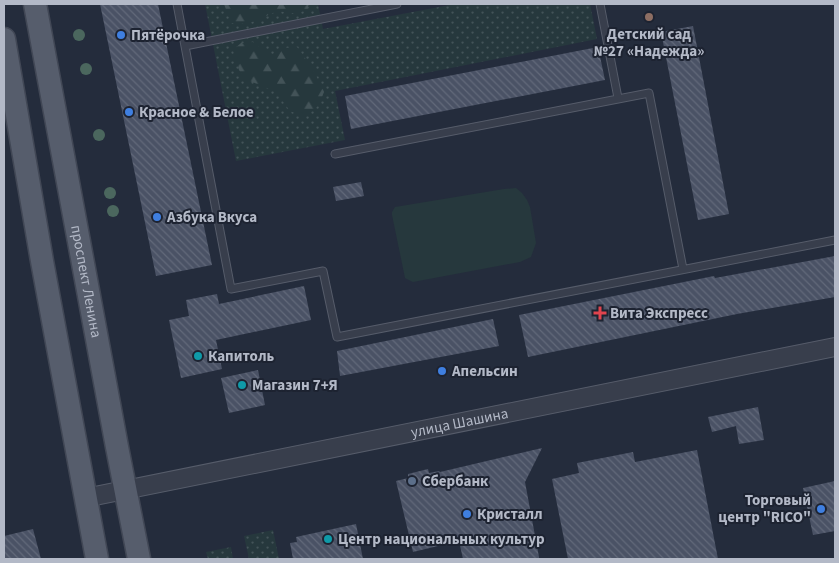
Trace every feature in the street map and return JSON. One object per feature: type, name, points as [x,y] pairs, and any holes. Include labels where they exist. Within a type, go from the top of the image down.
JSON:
[{"type":"main road","name":"проспект Ленина","points":[[35,4],[139,559]]},
{"type":"main road","points":[[4,39],[42,261],[97,559]]},
{"type":"street","name":"улица Шашина","points":[[85,498],[835,347]]},
{"type":"lane","points":[[177,4],[231,289],[323,271],[337,337],[835,240]]},
{"type":"lane","points":[[185,46],[397,4]]},
{"type":"lane","points":[[600,4],[618,98]]},
{"type":"lane","points":[[335,154],[649,92],[683,270]]},
{"type":"green space","points":[[205,4],[318,4],[323,29],[455,4],[590,4],[597,39],[335,91],[345,140],[236,161]]},
{"type":"green space","points":[[224,4],[309,4],[307,9],[299,13],[278,11],[247,24],[231,23]]},
{"type":"green space","points":[[253,42],[270,56],[276,55],[285,48],[297,47],[312,68],[324,91],[319,104],[314,110],[302,116],[290,111],[276,92],[245,79],[239,70],[233,50],[241,43]]},
{"type":"green space","points":[[516,188],[522,193],[530,207],[536,243],[531,257],[520,262],[413,282],[405,278],[392,215],[395,207]]},
{"type":"green space","points":[[273,530],[279,559],[249,559],[244,536]]},
{"type":"green space","points":[[231,547],[233,559],[208,559],[206,552]]},
{"type":"building","points":[[100,4],[158,4],[212,265],[156,276]]},
{"type":"building","points":[[693,26],[729,214],[698,220],[661,32]]},
{"type":"building","points":[[598,47],[605,80],[351,129],[345,96]]},
{"type":"building","points":[[361,182],[364,196],[336,201],[333,187]]},
{"type":"building","points":[[835,256],[835,297],[737,314],[528,357],[519,315],[714,276],[715,278]]},
{"type":"building","points":[[304,286],[311,320],[216,340],[222,369],[181,378],[169,320],[189,316],[186,300],[217,294],[219,304]]},
{"type":"building","points":[[493,319],[499,346],[340,376],[337,351]]},
{"type":"building","name":"Магазин 7+Я","points":[[258,370],[265,405],[229,413],[221,378]]},
{"type":"building","points":[[758,407],[764,440],[739,444],[736,426],[712,432],[708,417]]},
{"type":"building","name":"Кристалл","points":[[542,448],[525,482],[539,559],[463,559],[459,541],[413,552],[396,481],[408,478],[408,474],[428,469],[429,473],[440,472]]},
{"type":"building","points":[[697,450],[718,559],[568,559],[552,479],[579,473],[577,463],[633,452],[635,462]]},
{"type":"building","name":"Торговый центр \"RICO\"","points":[[835,481],[835,531],[813,535],[803,488]]},
{"type":"building","name":"Центр национальных культур","points":[[356,524],[363,559],[293,559],[290,543],[297,542],[296,537]]},
{"type":"building","points":[[33,529],[41,559],[4,559],[4,536]]},
{"type":"place","name":"Детский сад №27 «Надежда»","points":[[649,17]]},
{"type":"place","name":"Пятёрочка","points":[[121,35]]},
{"type":"place","name":"Красное & Белое","points":[[129,112]]},
{"type":"place","name":"Азбука Вкуса","points":[[157,217]]},
{"type":"place","name":"Вита Экспресс","points":[[600,313]]},
{"type":"place","name":"Капитоль","points":[[198,356]]},
{"type":"place","name":"Апельсин","points":[[442,371]]},
{"type":"place","name":"Магазин 7+Я","points":[[242,385]]},
{"type":"place","name":"Сбербанк","points":[[412,481]]},
{"type":"place","name":"Торговый центр \"RICO\"","points":[[821,509]]},
{"type":"place","name":"Кристалл","points":[[467,514]]},
{"type":"place","name":"Центр национальных культур","points":[[328,539]]}]
